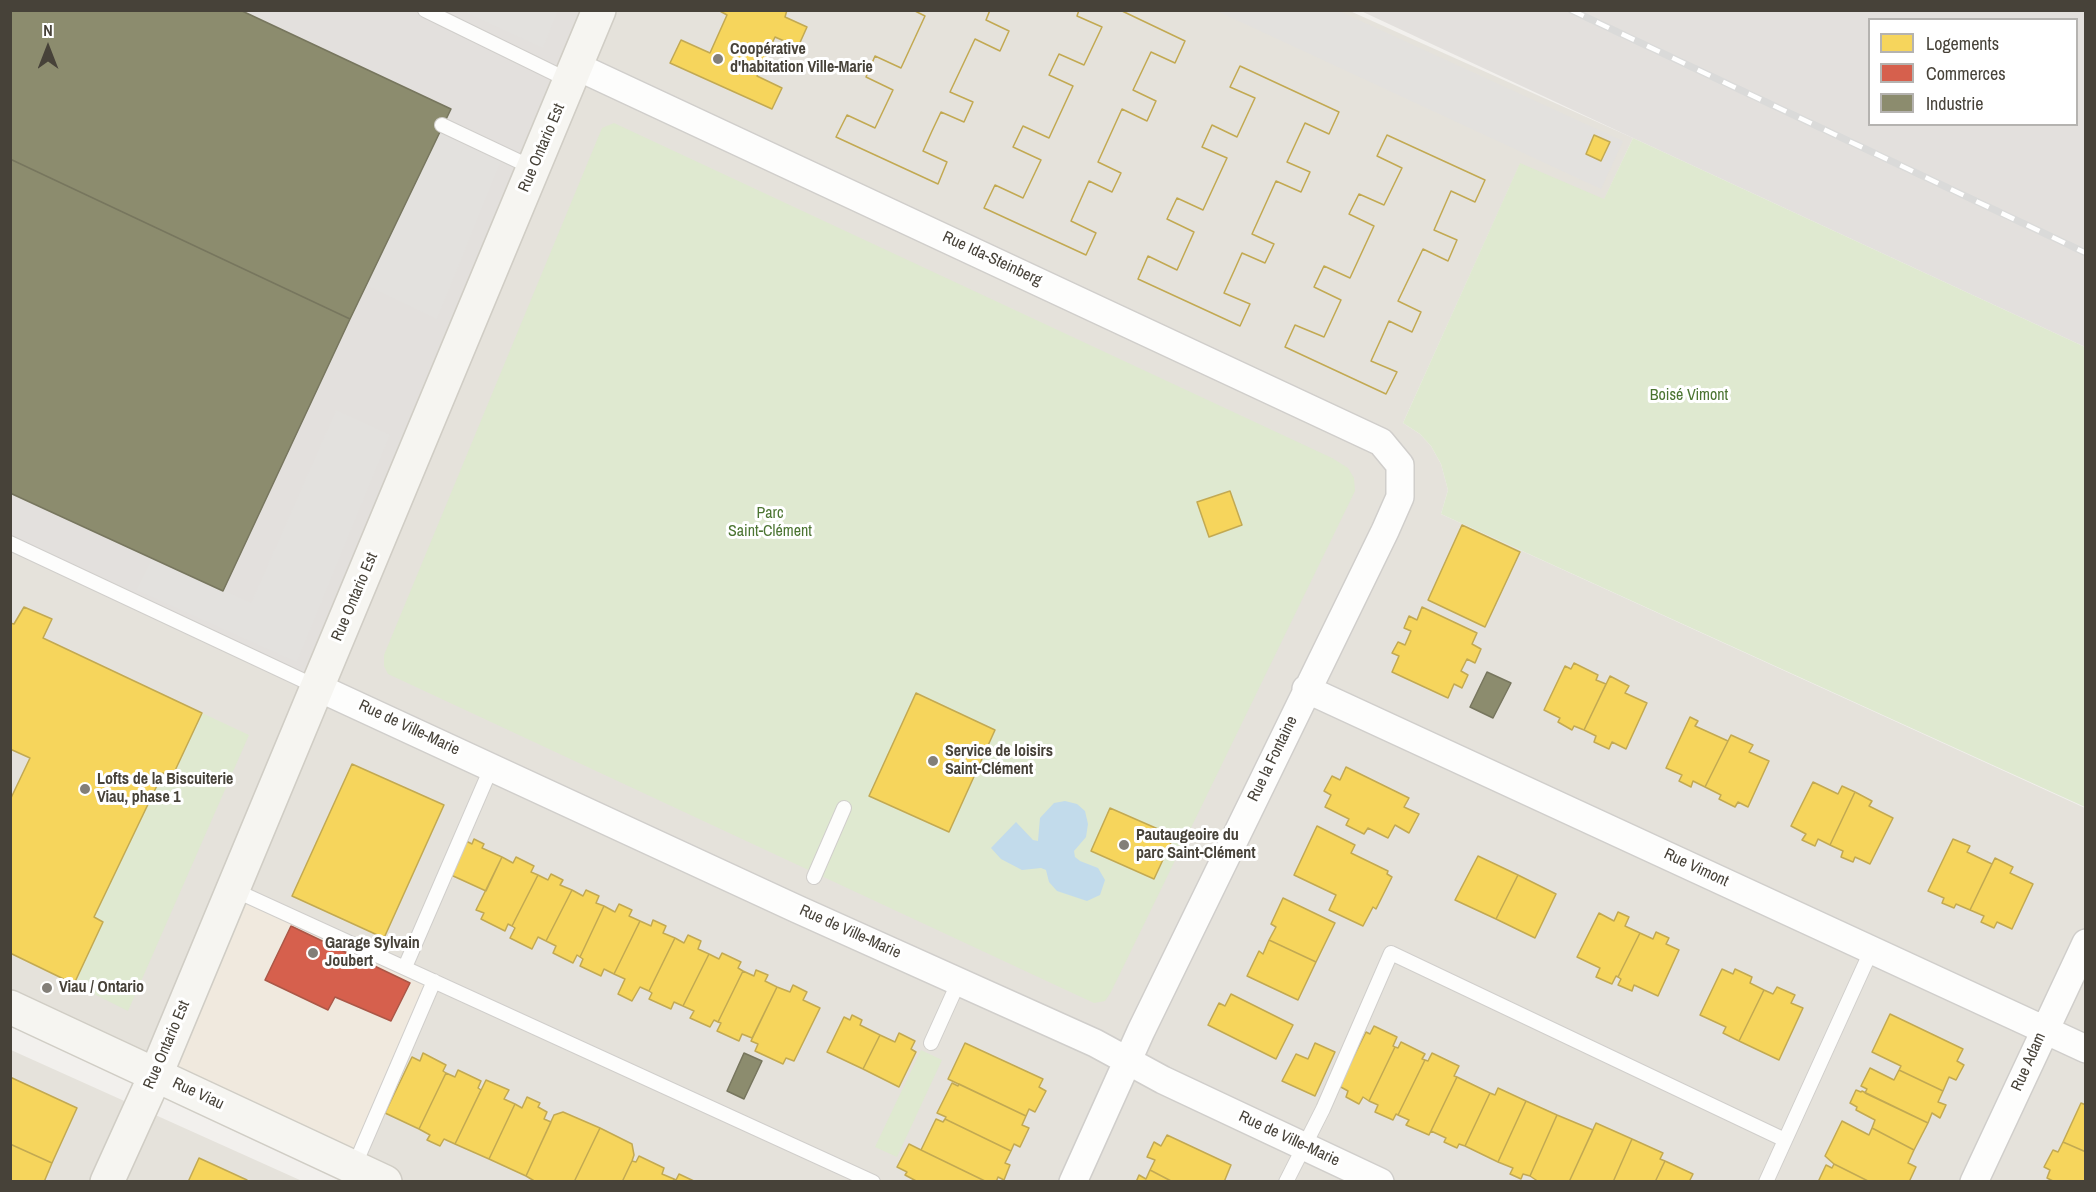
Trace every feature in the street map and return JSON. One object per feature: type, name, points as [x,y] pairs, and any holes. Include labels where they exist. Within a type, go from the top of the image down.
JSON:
[{"type":"main road","name":"Rue Ontario Est","points":[[107,1182],[156,1074],[599,10]]},
{"type":"main road","name":"Rue Viau","points":[[10,1006],[156,1074],[351,1174],[385,1182]]},
{"type":"street","name":"Rue Ida-Steinberg","points":[[573,73],[1381,442],[1400,465]]},
{"type":"street","name":"Rue la Fontaine","points":[[1073,1182],[1127,1061],[1400,497],[1400,465]]},
{"type":"street","name":"Rue de Ville-Marie","points":[[317,687],[797,909],[1095,1043],[1163,1080],[1380,1182]]},
{"type":"street","name":"Rue Vimont","points":[[1306,689],[2085,1049]]},
{"type":"street","name":"Rue Adam","points":[[1974,1182],[2085,943]]},
{"type":"lane","points":[[425,10],[573,73]]},
{"type":"lane","points":[[442,125],[533,168]]},
{"type":"lane","points":[[10,543],[317,687]]},
{"type":"lane","points":[[405,967],[492,766]]},
{"type":"lane","points":[[814,877],[844,808]]},
{"type":"lane","points":[[232,889],[873,1182]]},
{"type":"lane","points":[[1767,1182],[1872,949]]},
{"type":"lane","points":[[1286,1182],[1305,1146],[1391,953],[1785,1140]]},
{"type":"lane","points":[[351,1174],[434,981]]},
{"type":"lane","points":[[932,1043],[958,981]]},
{"type":"shaded area","points":[[558,10],[543,48],[463,11]]},
{"type":"shaded area","points":[[11,11],[599,11],[317,687],[11,543]]},
{"type":"shaded area","points":[[599,11],[1350,11],[1633,138],[1604,200],[1520,164],[1403,423],[1420,434],[1431,446],[1441,464],[1448,490],[1441,514],[2085,808],[2085,1181],[383,1181],[11,1007],[11,543]]},
{"type":"shaded area","points":[[1217,11],[1339,11],[1623,141],[1601,189]]},
{"type":"shaded area","points":[[1361,11],[2085,11],[2085,347],[1633,138]]},
{"type":"shaded area","points":[[442,125],[504,154],[437,319],[366,285]]},
{"type":"shaded area","points":[[336,410],[390,435],[297,662],[137,590],[153,558],[251,603]]},
{"type":"shaded area","points":[[236,892],[432,982],[355,1164],[156,1074]]},
{"type":"shaded area","points":[[11,1050],[302,1181],[11,1181]]},
{"type":"green space","name":"Parc Saint-Clément","points":[[614,123],[1332,458],[1348,468],[1354,478],[1355,491],[1105,1001],[1094,1003],[388,674],[384,666],[384,655],[602,128]]},
{"type":"green space","name":"Boisé Vimont","points":[[1633,138],[2085,347],[2085,807],[1441,514],[1448,490],[1441,464],[1431,446],[1420,434],[1403,423],[1520,163],[1604,199]]},
{"type":"green space","points":[[202,713],[249,735],[128,1011],[74,984],[94,917],[163,773],[172,777]]},
{"type":"green space","points":[[921,1050],[942,1060],[897,1157],[875,1147]]},
{"type":"water","points":[[1065,801],[1077,804],[1085,811],[1088,824],[1086,837],[1074,851],[1075,857],[1098,868],[1105,880],[1100,895],[1087,901],[1057,891],[1049,882],[1046,870],[1041,868],[1022,870],[1001,859],[991,848],[1016,822],[1033,840],[1038,841],[1040,818],[1054,803]]},
{"type":"building: Logements","name":"Coopérative d'habitation Ville-Marie","points":[[718,10],[787,10],[785,17],[807,27],[798,47],[775,37],[757,76],[782,88],[772,109],[670,63],[681,40],[710,53],[727,15]]},
{"type":"building: Logements","points":[[913,10],[990,10],[986,20],[1009,31],[1000,51],[975,39],[950,92],[973,102],[964,122],[941,112],[923,151],[947,162],[938,184],[836,137],[847,115],[875,128],[893,90],[866,77],[875,56],[901,68],[925,16]]},
{"type":"building: Logements","points":[[913,10],[990,10],[986,20],[1009,31],[1000,51],[975,39],[950,92],[973,102],[964,122],[941,112],[923,151],[947,162],[938,184],[836,137],[847,115],[875,128],[893,90],[866,77],[875,56],[901,68],[925,16]]},
{"type":"building: Logements","points":[[1079,10],[1120,10],[1185,41],[1175,63],[1151,52],[1133,90],[1156,101],[1147,121],[1122,109],[1098,162],[1121,173],[1112,192],[1089,181],[1071,221],[1096,233],[1086,255],[984,208],[995,185],[1023,198],[1041,160],[1013,147],[1023,126],[1049,138],[1073,86],[1049,75],[1059,54],[1084,65],[1102,27],[1077,16]]},
{"type":"building: Logements","points":[[1079,10],[1120,10],[1185,41],[1175,63],[1151,52],[1133,90],[1156,101],[1147,121],[1122,109],[1098,162],[1121,173],[1112,192],[1089,181],[1071,221],[1096,233],[1086,255],[984,208],[995,185],[1023,198],[1041,160],[1013,147],[1023,126],[1049,138],[1073,86],[1049,75],[1059,54],[1084,65],[1102,27],[1077,16]]},
{"type":"building: Logements","points":[[1240,66],[1339,112],[1329,134],[1305,123],[1287,162],[1310,172],[1301,192],[1276,181],[1252,234],[1274,244],[1265,263],[1242,253],[1224,293],[1250,304],[1240,326],[1138,279],[1148,256],[1177,270],[1194,232],[1167,219],[1177,198],[1203,210],[1227,158],[1202,147],[1212,125],[1237,137],[1255,98],[1230,87]]},
{"type":"building: Logements","points":[[1240,66],[1339,112],[1329,134],[1305,123],[1287,162],[1310,172],[1301,192],[1276,181],[1252,234],[1274,244],[1265,263],[1242,253],[1224,293],[1250,304],[1240,326],[1138,279],[1148,256],[1177,270],[1194,232],[1167,219],[1177,198],[1203,210],[1227,158],[1202,147],[1212,125],[1237,137],[1255,98],[1230,87]]},
{"type":"building: Logements","points":[[1387,135],[1485,180],[1475,202],[1451,191],[1434,230],[1457,240],[1448,261],[1423,249],[1398,301],[1421,312],[1412,332],[1389,321],[1371,361],[1397,372],[1386,394],[1285,347],[1295,325],[1324,337],[1341,300],[1314,287],[1324,266],[1350,278],[1374,226],[1349,214],[1359,194],[1384,205],[1402,168],[1377,156]]},
{"type":"building: Logements","points":[[1387,135],[1485,180],[1475,202],[1451,191],[1434,230],[1457,240],[1448,261],[1423,249],[1398,301],[1421,312],[1412,332],[1389,321],[1371,361],[1397,372],[1386,394],[1285,347],[1295,325],[1324,337],[1341,300],[1314,287],[1324,266],[1350,278],[1374,226],[1349,214],[1359,194],[1384,205],[1402,168],[1377,156]]},
{"type":"building: Logements","points":[[1594,135],[1610,142],[1601,161],[1586,154]]},
{"type":"building: Logements","points":[[1230,491],[1242,525],[1209,537],[1197,502]]},
{"type":"building: Logements","points":[[1462,525],[1520,552],[1485,627],[1428,600]]},
{"type":"building: Logements","name":"Lofts de la Biscuiterie Viau, phase 1","points":[[24,607],[52,619],[43,638],[202,713],[172,777],[163,773],[94,917],[103,922],[74,984],[10,953],[10,800],[30,758],[10,749],[10,623],[14,624]]},
{"type":"building: Logements","points":[[1422,607],[1477,633],[1472,644],[1481,649],[1475,663],[1467,659],[1461,671],[1468,675],[1462,688],[1454,684],[1448,698],[1392,672],[1399,656],[1392,653],[1398,642],[1405,645],[1411,631],[1404,628],[1409,616],[1417,620]]},
{"type":"building: Logements","points":[[1574,663],[1598,675],[1596,680],[1606,684],[1584,730],[1574,726],[1572,730],[1558,722],[1560,718],[1544,710],[1565,666],[1571,669]]},
{"type":"building: Logements","points":[[1610,676],[1629,686],[1625,693],[1647,703],[1626,749],[1612,742],[1609,749],[1594,742],[1596,736],[1584,730]]},
{"type":"building: Logements","name":"Service de loisirs Saint-Clément","points":[[916,693],[995,730],[949,832],[869,796]]},
{"type":"building: Logements","points":[[1690,717],[1698,721],[1695,726],[1728,741],[1705,787],[1693,781],[1691,787],[1679,781],[1682,775],[1666,768]]},
{"type":"building: Logements","points":[[1731,735],[1753,745],[1749,752],[1769,761],[1748,807],[1738,802],[1735,807],[1719,799],[1721,795],[1705,787]]},
{"type":"building: Logements","points":[[352,764],[444,805],[384,938],[292,896]]},
{"type":"building: Logements","points":[[1346,767],[1409,798],[1404,807],[1419,814],[1409,833],[1395,825],[1388,838],[1368,828],[1364,834],[1346,825],[1349,819],[1325,807],[1331,795],[1324,791],[1332,776],[1340,780]]},
{"type":"building: Logements","points":[[1813,782],[1838,794],[1842,786],[1855,792],[1830,845],[1818,839],[1815,846],[1802,840],[1806,834],[1791,826]]},
{"type":"building: Logements","points":[[1855,792],[1872,801],[1869,806],[1893,818],[1870,864],[1855,857],[1853,862],[1841,857],[1843,851],[1830,845]]},
{"type":"building: Logements","points":[[1110,808],[1174,836],[1154,879],[1091,851]]},
{"type":"building: Logements","points":[[1317,826],[1355,845],[1351,853],[1388,871],[1387,874],[1392,877],[1376,909],[1373,907],[1363,926],[1329,910],[1336,895],[1294,875]]},
{"type":"building: Logements","points":[[474,839],[484,844],[482,848],[502,857],[486,891],[451,875],[466,841],[472,844]]},
{"type":"building: Logements","points":[[1953,839],[1970,846],[1967,852],[1992,864],[1970,910],[1956,904],[1954,908],[1942,903],[1944,898],[1928,891]]},
{"type":"building: Logements","points":[[1478,856],[1518,875],[1496,919],[1455,900]]},
{"type":"building: Logements","points":[[502,857],[513,863],[516,857],[534,866],[531,872],[538,875],[512,926],[508,924],[505,931],[481,919],[484,913],[476,910]]},
{"type":"building: Logements","points":[[1995,858],[2013,867],[2010,873],[2033,884],[2012,929],[1997,922],[1994,928],[1981,922],[1984,916],[1970,910]]},
{"type":"building: Logements","points":[[551,874],[563,880],[560,885],[572,890],[546,941],[538,937],[532,949],[510,938],[515,928],[512,926],[538,875],[548,880]]},
{"type":"building: Logements","points":[[1518,875],[1556,894],[1535,938],[1496,919]]},
{"type":"building: Logements","points":[[572,890],[583,896],[586,890],[599,896],[596,903],[604,906],[580,957],[577,955],[573,963],[553,953],[556,946],[546,941]]},
{"type":"building: Logements","points":[[1283,898],[1335,923],[1316,962],[1269,940],[1276,927],[1271,924]]},
{"type":"building: Logements","points":[[619,904],[632,910],[629,916],[640,921],[614,974],[604,969],[601,976],[580,966],[583,959],[580,957],[604,906],[615,912]]},
{"type":"building: Logements","points":[[1618,912],[1629,917],[1625,926],[1640,933],[1618,977],[1616,976],[1612,984],[1596,977],[1600,968],[1577,957],[1599,913],[1614,921]]},
{"type":"building: Logements","points":[[653,920],[666,926],[663,933],[675,938],[649,991],[640,987],[632,1001],[618,994],[625,979],[614,974],[640,921],[651,926]]},
{"type":"building: Logements","points":[[1656,932],[1669,938],[1666,944],[1679,950],[1658,996],[1634,985],[1632,991],[1618,985],[1621,979],[1618,977],[1640,933],[1653,939]]},
{"type":"building: Logements","points":[[688,935],[701,941],[698,949],[709,954],[683,1006],[674,1002],[671,1009],[649,999],[652,993],[649,991],[675,938],[684,943]]},
{"type":"building: Logements","points":[[1269,940],[1316,962],[1298,1000],[1247,976],[1259,951],[1263,954]]},
{"type":"building: Logements","points":[[722,953],[741,962],[738,968],[743,971],[718,1022],[714,1020],[710,1027],[690,1018],[694,1011],[683,1006],[709,954],[719,959]]},
{"type":"building: Logements","points":[[1722,969],[1733,974],[1735,969],[1752,977],[1750,983],[1764,990],[1739,1041],[1723,1033],[1726,1027],[1700,1015]]},
{"type":"building: Logements","points":[[756,970],[768,975],[765,981],[777,987],[752,1038],[742,1034],[739,1041],[717,1031],[721,1023],[718,1022],[743,971],[754,976]]},
{"type":"building: Logements","points":[[793,985],[807,992],[803,1000],[820,1008],[794,1061],[786,1058],[783,1064],[755,1051],[758,1044],[751,1041],[777,987],[790,992]]},
{"type":"building: Logements","points":[[1777,987],[1795,995],[1791,1003],[1803,1008],[1779,1060],[1739,1041],[1764,990],[1773,994]]},
{"type":"building: Logements","points":[[1231,994],[1293,1025],[1276,1059],[1208,1025],[1219,1003],[1225,1006]]},
{"type":"building: Logements","points":[[1890,1014],[1963,1049],[1957,1061],[1964,1065],[1956,1080],[1949,1077],[1943,1091],[1899,1070],[1901,1066],[1872,1052]]},
{"type":"building: Logements","points":[[852,1015],[862,1020],[860,1025],[880,1035],[863,1069],[827,1052],[844,1017],[850,1020]]},
{"type":"building: Logements","points":[[1374,1026],[1397,1037],[1393,1046],[1395,1047],[1369,1101],[1363,1097],[1359,1104],[1346,1097],[1348,1091],[1339,1086],[1366,1032],[1370,1034]]},
{"type":"building: Logements","points":[[899,1033],[915,1041],[911,1049],[916,1052],[899,1087],[863,1069],[880,1035],[895,1042]]},
{"type":"building: Logements","points":[[1401,1042],[1425,1054],[1422,1059],[1425,1060],[1398,1115],[1396,1114],[1393,1120],[1375,1112],[1378,1105],[1369,1101],[1395,1047],[1398,1048]]},
{"type":"building: Logements","points":[[965,1043],[1043,1079],[1039,1087],[1046,1091],[1035,1112],[1029,1109],[1026,1116],[948,1079]]},
{"type":"building: Logements","points":[[1315,1043],[1335,1052],[1315,1096],[1282,1081],[1296,1054],[1308,1059]]},
{"type":"building: Logements","points":[[423,1053],[446,1065],[443,1071],[446,1073],[419,1129],[385,1113],[412,1057],[420,1061]]},
{"type":"building: Logements","points":[[1432,1053],[1459,1066],[1454,1076],[1457,1077],[1429,1135],[1406,1125],[1409,1120],[1398,1115],[1425,1060],[1428,1061]]},
{"type":"building: Logements","points":[[1870,1068],[1894,1080],[1899,1070],[1943,1091],[1938,1102],[1946,1105],[1940,1118],[1932,1113],[1928,1123],[1865,1093],[1867,1089],[1861,1086]]},
{"type":"building: Logements","points":[[458,1070],[481,1081],[478,1088],[481,1090],[455,1144],[444,1139],[440,1146],[427,1140],[430,1135],[419,1129],[446,1073],[455,1077]]},
{"type":"building: Logements","points":[[10,1077],[77,1108],[52,1163],[10,1144]]},
{"type":"building: Logements","points":[[1457,1077],[1490,1093],[1465,1146],[1459,1144],[1457,1148],[1444,1142],[1446,1138],[1431,1131]]},
{"type":"building: Logements","points":[[486,1080],[509,1090],[504,1099],[515,1104],[489,1159],[455,1144]]},
{"type":"building: Logements","points":[[952,1083],[958,1086],[959,1084],[1026,1116],[1022,1125],[1029,1128],[1020,1147],[1014,1144],[1011,1151],[937,1113]]},
{"type":"building: Logements","points":[[1498,1088],[1526,1101],[1498,1162],[1465,1146],[1490,1093],[1495,1095]]},
{"type":"building: Logements","points":[[1856,1090],[1928,1123],[1914,1150],[1872,1128],[1875,1120],[1856,1110],[1857,1107],[1850,1103]]},
{"type":"building: Logements","points":[[527,1097],[540,1103],[538,1107],[547,1112],[544,1119],[551,1122],[526,1176],[489,1159],[515,1104],[522,1108]]},
{"type":"building: Logements","points":[[1526,1101],[1557,1115],[1530,1176],[1523,1174],[1521,1179],[1510,1174],[1513,1168],[1498,1162]]},
{"type":"building: Logements","points":[[2081,1103],[2086,1105],[2086,1152],[2063,1142]]},
{"type":"building: Logements","points":[[563,1112],[600,1128],[574,1182],[536,1182],[526,1176],[554,1115]]},
{"type":"building: Logements","points":[[1557,1115],[1593,1130],[1569,1182],[1539,1182],[1530,1176]]},
{"type":"building: Logements","points":[[936,1119],[943,1122],[945,1119],[1011,1151],[1005,1163],[1010,1165],[1004,1180],[998,1177],[996,1182],[987,1182],[921,1150]]},
{"type":"building: Logements","points":[[1842,1121],[1869,1135],[1872,1128],[1914,1150],[1908,1163],[1916,1167],[1909,1182],[1870,1182],[1834,1164],[1825,1156]]},
{"type":"building: Logements","points":[[1596,1123],[1632,1139],[1613,1182],[1569,1182]]},
{"type":"building: Logements","points":[[600,1128],[632,1144],[634,1155],[622,1182],[574,1182]]},
{"type":"building: Logements","points":[[1167,1135],[1231,1165],[1224,1182],[1173,1182],[1150,1170],[1155,1160],[1147,1157],[1154,1142],[1161,1146]]},
{"type":"building: Logements","points":[[1632,1139],[1663,1153],[1660,1159],[1665,1161],[1655,1182],[1613,1182]]},
{"type":"building: Logements","points":[[2063,1142],[2086,1152],[2086,1182],[2055,1182],[2047,1178],[2050,1170],[2044,1167],[2053,1150],[2058,1152]]},
{"type":"building: Logements","points":[[10,1144],[52,1163],[44,1182],[10,1182]]},
{"type":"building: Logements","points":[[909,1144],[987,1182],[918,1182],[905,1175],[907,1172],[897,1167]]},
{"type":"building: Logements","points":[[639,1156],[664,1168],[662,1174],[674,1179],[673,1182],[622,1182],[632,1161],[636,1162]]},
{"type":"building: Logements","points":[[199,1158],[247,1180],[246,1182],[188,1182]]},
{"type":"building: Logements","points":[[1665,1161],[1693,1174],[1690,1180],[1693,1182],[1655,1182]]},
{"type":"building: Logements","points":[[1834,1164],[1870,1182],[1818,1182],[1826,1165],[1832,1168]]},
{"type":"building: Logements","points":[[1150,1170],[1173,1182],[1136,1182],[1139,1175],[1146,1179]]},
{"type":"building: Logements","points":[[679,1174],[696,1182],[673,1182]]},
{"type":"building: Commerces","name":"Garage Sylvain Joubert","points":[[291,926],[410,983],[391,1021],[335,997],[328,1010],[265,980]]},
{"type":"building: Industrie","points":[[10,10],[240,10],[451,109],[350,319],[10,159]]},
{"type":"building: Industrie","points":[[10,159],[350,319],[223,591],[10,493]]},
{"type":"building: Industrie","points":[[1487,672],[1511,683],[1493,718],[1470,707]]},
{"type":"building: Industrie","points":[[744,1053],[762,1061],[744,1099],[727,1091]]},
{"type":"railway","points":[[1571,10],[2086,253]]},
{"type":"place","name":"Coopérative d'habitation Ville-Marie","points":[[718,59]]},
{"type":"place","name":"Service de loisirs Saint-Clément","points":[[933,761]]},
{"type":"place","name":"Lofts de la Biscuiterie Viau, phase 1","points":[[85,789]]},
{"type":"place","name":"Pautaugeoire du parc Saint-Clément","points":[[1124,845]]},
{"type":"place","name":"Garage Sylvain Joubert","points":[[313,953]]},
{"type":"place","name":"Viau / Ontario","points":[[47,988]]}]
